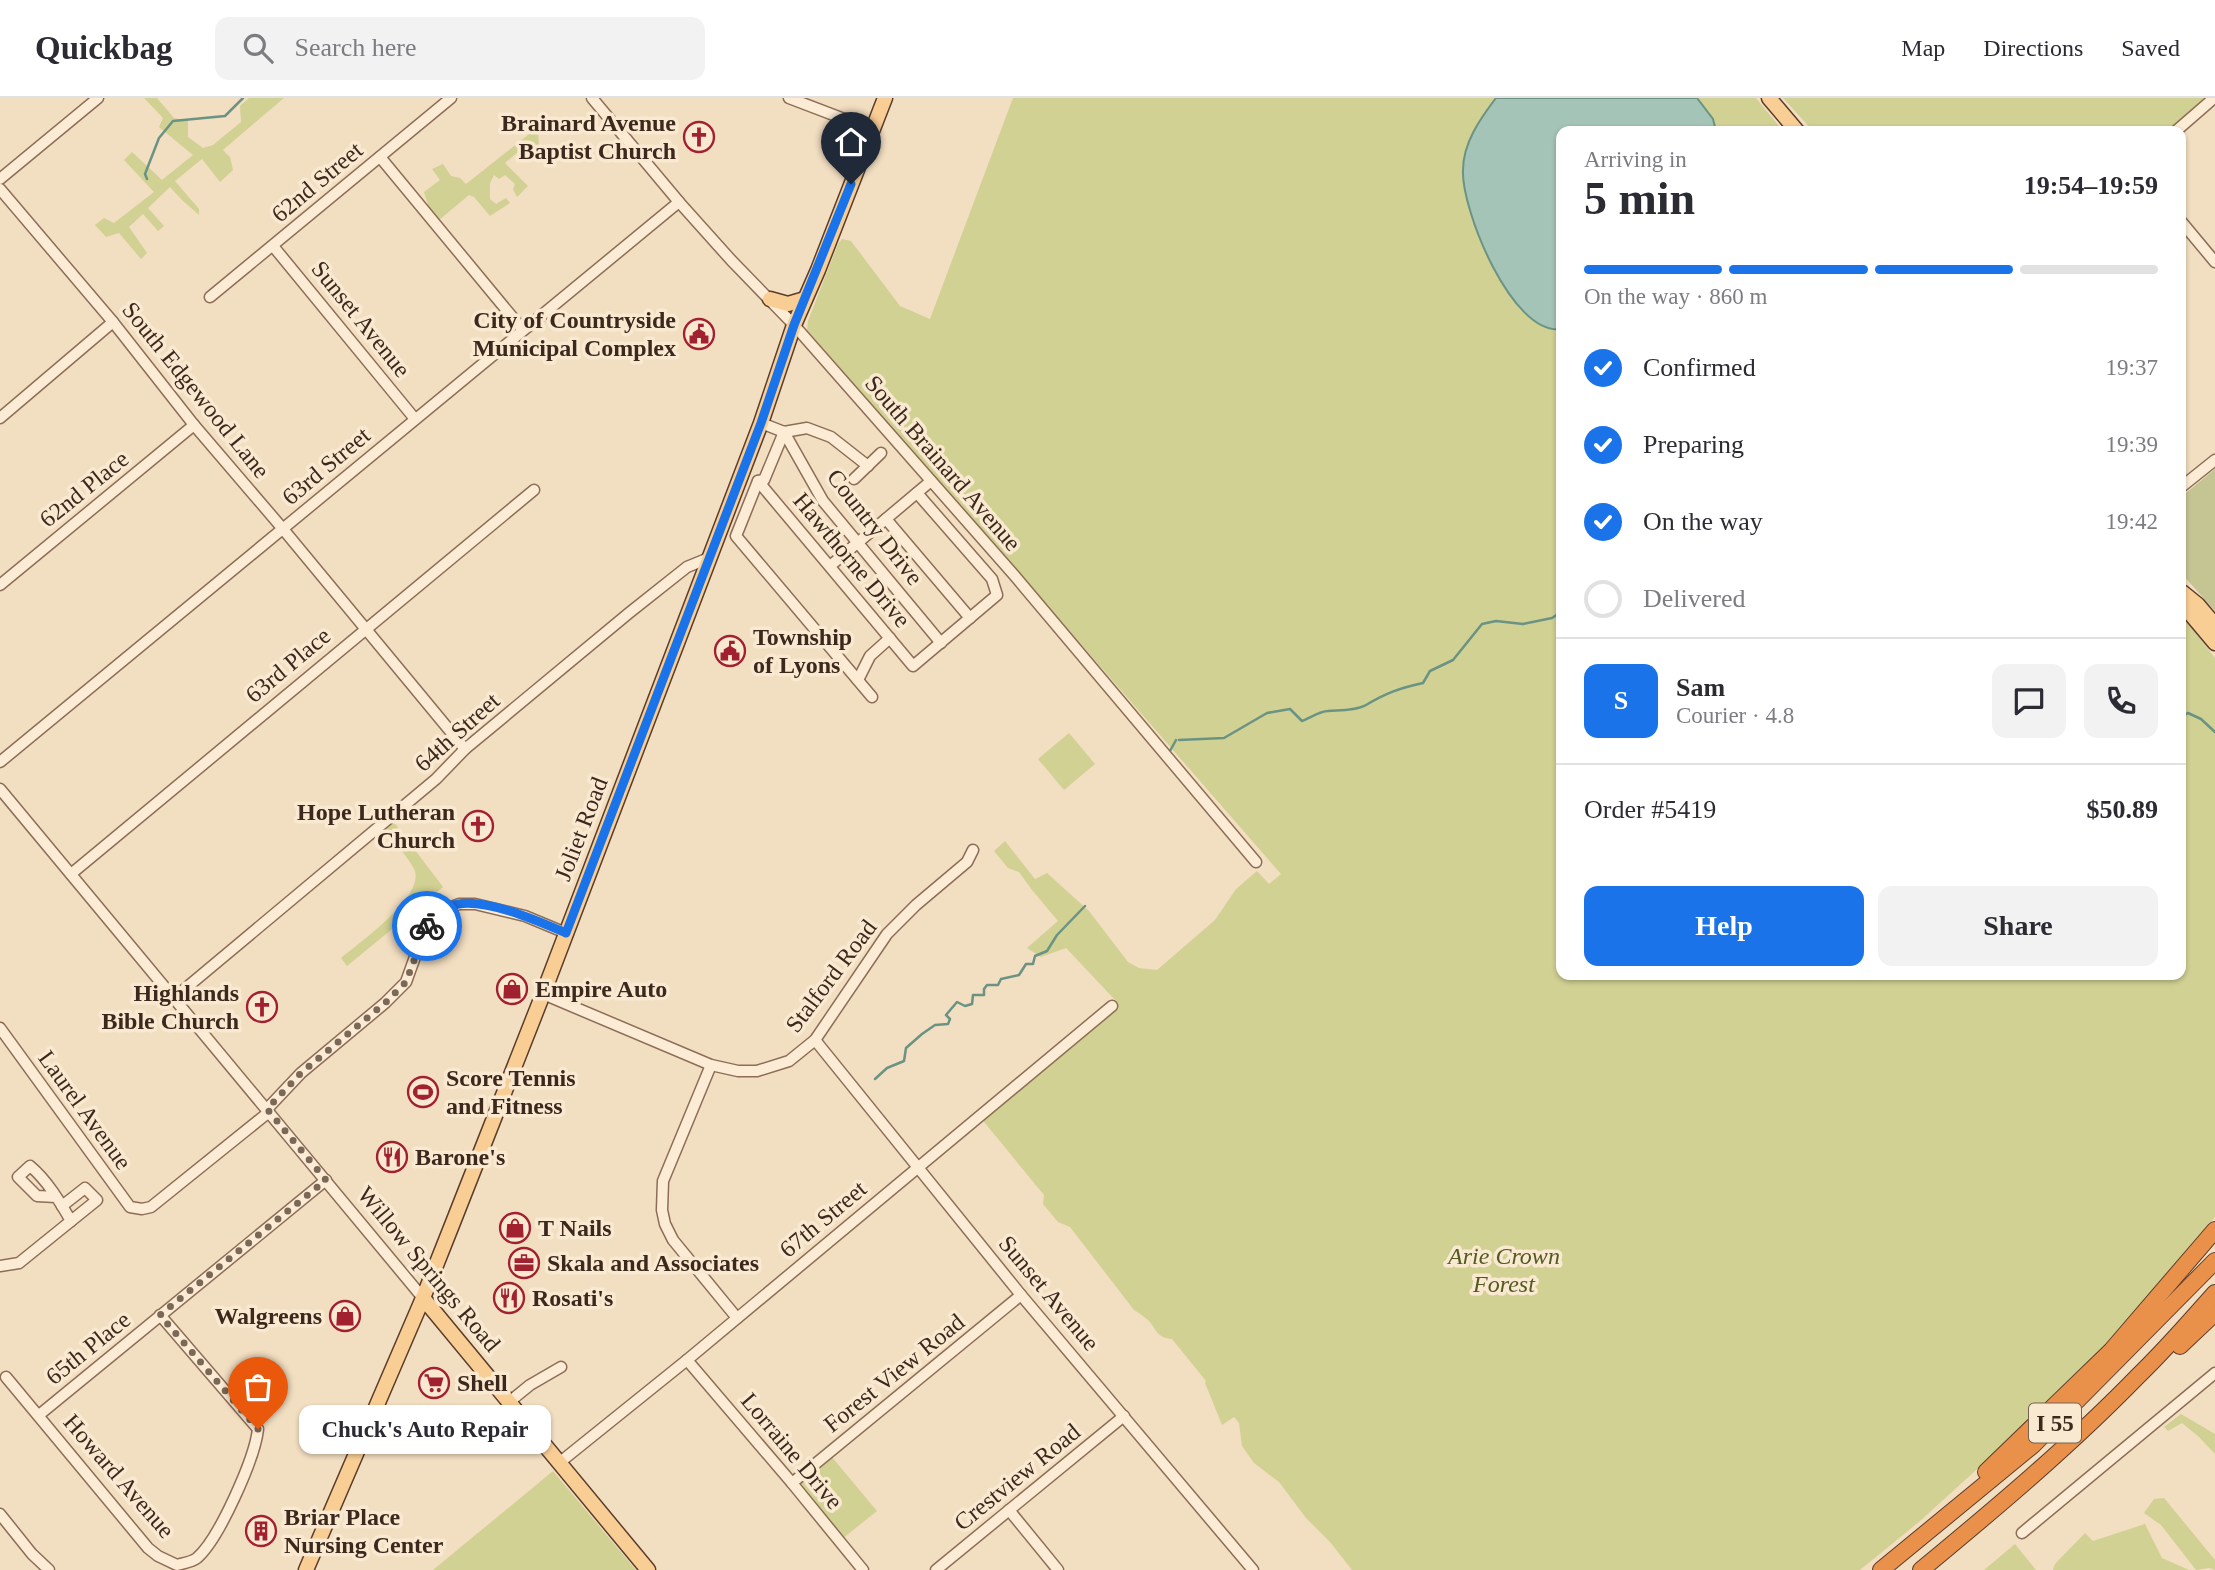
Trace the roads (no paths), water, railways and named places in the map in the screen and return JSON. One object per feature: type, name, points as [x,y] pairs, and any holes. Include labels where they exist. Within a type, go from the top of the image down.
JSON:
[{"type":"highway","points":[[1961,1504],[1980,1478],[2111,1351],[2215,1231]]},
{"type":"highway","name":"I 55","points":[[1881,1570],[2033,1445],[2215,1261]]},
{"type":"highway","name":"I 55","points":[[1921,1570],[2041,1468],[2138,1376],[2215,1293]]},
{"type":"highway","points":[[2138,1376],[2178,1348],[2215,1313]]},
{"type":"main road","name":"Joliet Road","points":[[306,1570],[423,1298],[543,994],[761,423],[794,325],[885,98]]},
{"type":"main road","points":[[1769,98],[1793,126]]},
{"type":"main road","points":[[770,299],[788,304],[805,299]]},
{"type":"main road","points":[[2186,596],[2215,625]]},
{"type":"main road","points":[[2186,607],[2215,643]]},
{"type":"main road","name":"Willow Springs Road","points":[[423,1298],[648,1570]]},
{"type":"street","points":[[0,179],[98,98]]},
{"type":"street","name":"62nd Street","points":[[210,297],[452,98]]},
{"type":"street","name":"South Brainard Avenue","points":[[592,98],[679,202],[794,325],[1014,575],[1256,862]]},
{"type":"street","points":[[789,98],[873,130]]},
{"type":"street","points":[[2182,126],[2214,98]]},
{"type":"street","points":[[380,157],[523,330]]},
{"type":"street","name":"South Edgewood Lane","points":[[0,189],[465,748]]},
{"type":"street","name":"63rd Street","points":[[0,762],[679,202]]},
{"type":"street","points":[[2186,227],[2215,262]]},
{"type":"street","name":"Sunset Avenue","points":[[273,246],[415,419]]},
{"type":"street","points":[[0,418],[113,322]]},
{"type":"street","points":[[761,423],[784,432],[807,428],[831,437],[868,466]]},
{"type":"street","name":"62nd Place","points":[[0,585],[194,425]]},
{"type":"street","points":[[784,432],[764,480],[758,481],[736,536],[872,697]]},
{"type":"street","name":"Country Drive","points":[[784,432],[823,501],[941,643]]},
{"type":"street","points":[[854,479],[881,453]]},
{"type":"street","points":[[2186,483],[2215,460]]},
{"type":"street","name":"Hawthorne Drive","points":[[758,481],[914,666],[941,643]]},
{"type":"street","points":[[830,566],[931,481]]},
{"type":"street","name":"63rd Place","points":[[71,874],[534,490]]},
{"type":"street","points":[[918,493],[992,579],[998,595],[941,643]]},
{"type":"street","points":[[886,519],[970,618]]},
{"type":"street","name":"64th Street","points":[[174,998],[436,779],[452,765],[465,748],[687,567],[709,558]]},
{"type":"street","points":[[858,680],[870,656],[890,638]]},
{"type":"street","name":"Willow Springs Road","points":[[0,789],[423,1298]]},
{"type":"street","name":"Stalford Road","points":[[543,994],[711,1065],[737,1071],[757,1071],[789,1061],[815,1040],[887,934],[916,905],[967,862],[973,850]]},
{"type":"street","points":[[268,1111],[301,1073],[385,1003],[406,982],[425,929],[441,911],[459,904],[475,904],[525,916],[566,933]]},
{"type":"street","name":"67th Street","points":[[559,1463],[687,1360],[1112,1006]]},
{"type":"street","name":"Laurel Avenue","points":[[0,1028],[130,1207],[142,1209],[150,1206],[268,1111]]},
{"type":"street","name":"Sunset Avenue","points":[[815,1040],[1021,1295],[1253,1570]]},
{"type":"street","points":[[711,1065],[663,1181],[662,1210],[664,1224],[673,1240],[737,1318]]},
{"type":"street","name":"65th Place","points":[[39,1415],[326,1180]]},
{"type":"street","points":[[0,1266],[19,1263],[71,1221],[97,1200],[85,1188],[59,1201],[71,1221]]},
{"type":"street","name":"Forest View Road","points":[[792,1483],[1021,1295]]},
{"type":"street","name":"Howard Avenue","points":[[6,1377],[148,1548],[177,1565],[194,1560],[208,1547],[219,1531],[256,1445],[258,1429],[160,1315]]},
{"type":"street","name":"Lorraine Drive","points":[[687,1360],[863,1570]]},
{"type":"street","points":[[509,1402],[530,1385],[561,1367]]},
{"type":"street","points":[[2022,1533],[2215,1373]]},
{"type":"street","name":"Crestview Road","points":[[936,1570],[1124,1416]]},
{"type":"street","points":[[1009,1510],[1058,1570]]},
{"type":"street","points":[[0,1514],[32,1554],[49,1570]]},
{"type":"waterway","points":[[147,179],[145,174],[159,138],[173,121],[225,116],[243,98]]},
{"type":"waterway","points":[[1179,740],[1224,738],[1267,713],[1290,709],[1302,721],[1325,711],[1362,707],[1393,691],[1423,683],[1430,671],[1453,660],[1482,624],[1496,621],[1523,624],[1556,615]]},
{"type":"waterway","points":[[2186,714],[2201,719],[2215,732]]},
{"type":"waterway","points":[[1170,751],[1176,740]]},
{"type":"waterway","points":[[875,1079],[887,1068],[904,1061],[906,1048],[922,1034],[935,1025],[948,1024],[950,1019],[946,1015],[957,1002],[965,1006],[972,1004],[973,995],[984,995],[987,985],[998,985],[1001,979],[1019,975],[1026,964],[1033,964],[1035,956],[1047,951],[1057,935],[1085,906]]},
{"type":"place","name":"Brainard Avenue Baptist Church","points":[[699,137]]},
{"type":"place","name":"City of Countryside Municipal Complex","points":[[699,334]]},
{"type":"place","name":"Township of Lyons","points":[[730,651]]},
{"type":"place","name":"Hope Lutheran Church","points":[[478,826]]},
{"type":"place","name":"Empire Auto","points":[[512,989]]},
{"type":"place","name":"Highlands Bible Church","points":[[262,1007]]},
{"type":"place","name":"Score Tennis and Fitness","points":[[423,1092]]},
{"type":"place","name":"Barone's","points":[[392,1157]]},
{"type":"place","name":"T Nails","points":[[515,1228]]},
{"type":"place","name":"Skala and Associates","points":[[524,1263]]},
{"type":"place","name":"Rosati's","points":[[509,1298]]},
{"type":"place","name":"Walgreens","points":[[345,1316]]},
{"type":"place","name":"Shell","points":[[434,1383]]},
{"type":"place","name":"Chuck's Auto Repair","points":[[258,1429]]},
{"type":"place","name":"Briar Place Nursing Center","points":[[261,1531]]},
{"type":"park label","name":"Arie Crown Forest","points":[[1504,1270]]}]
